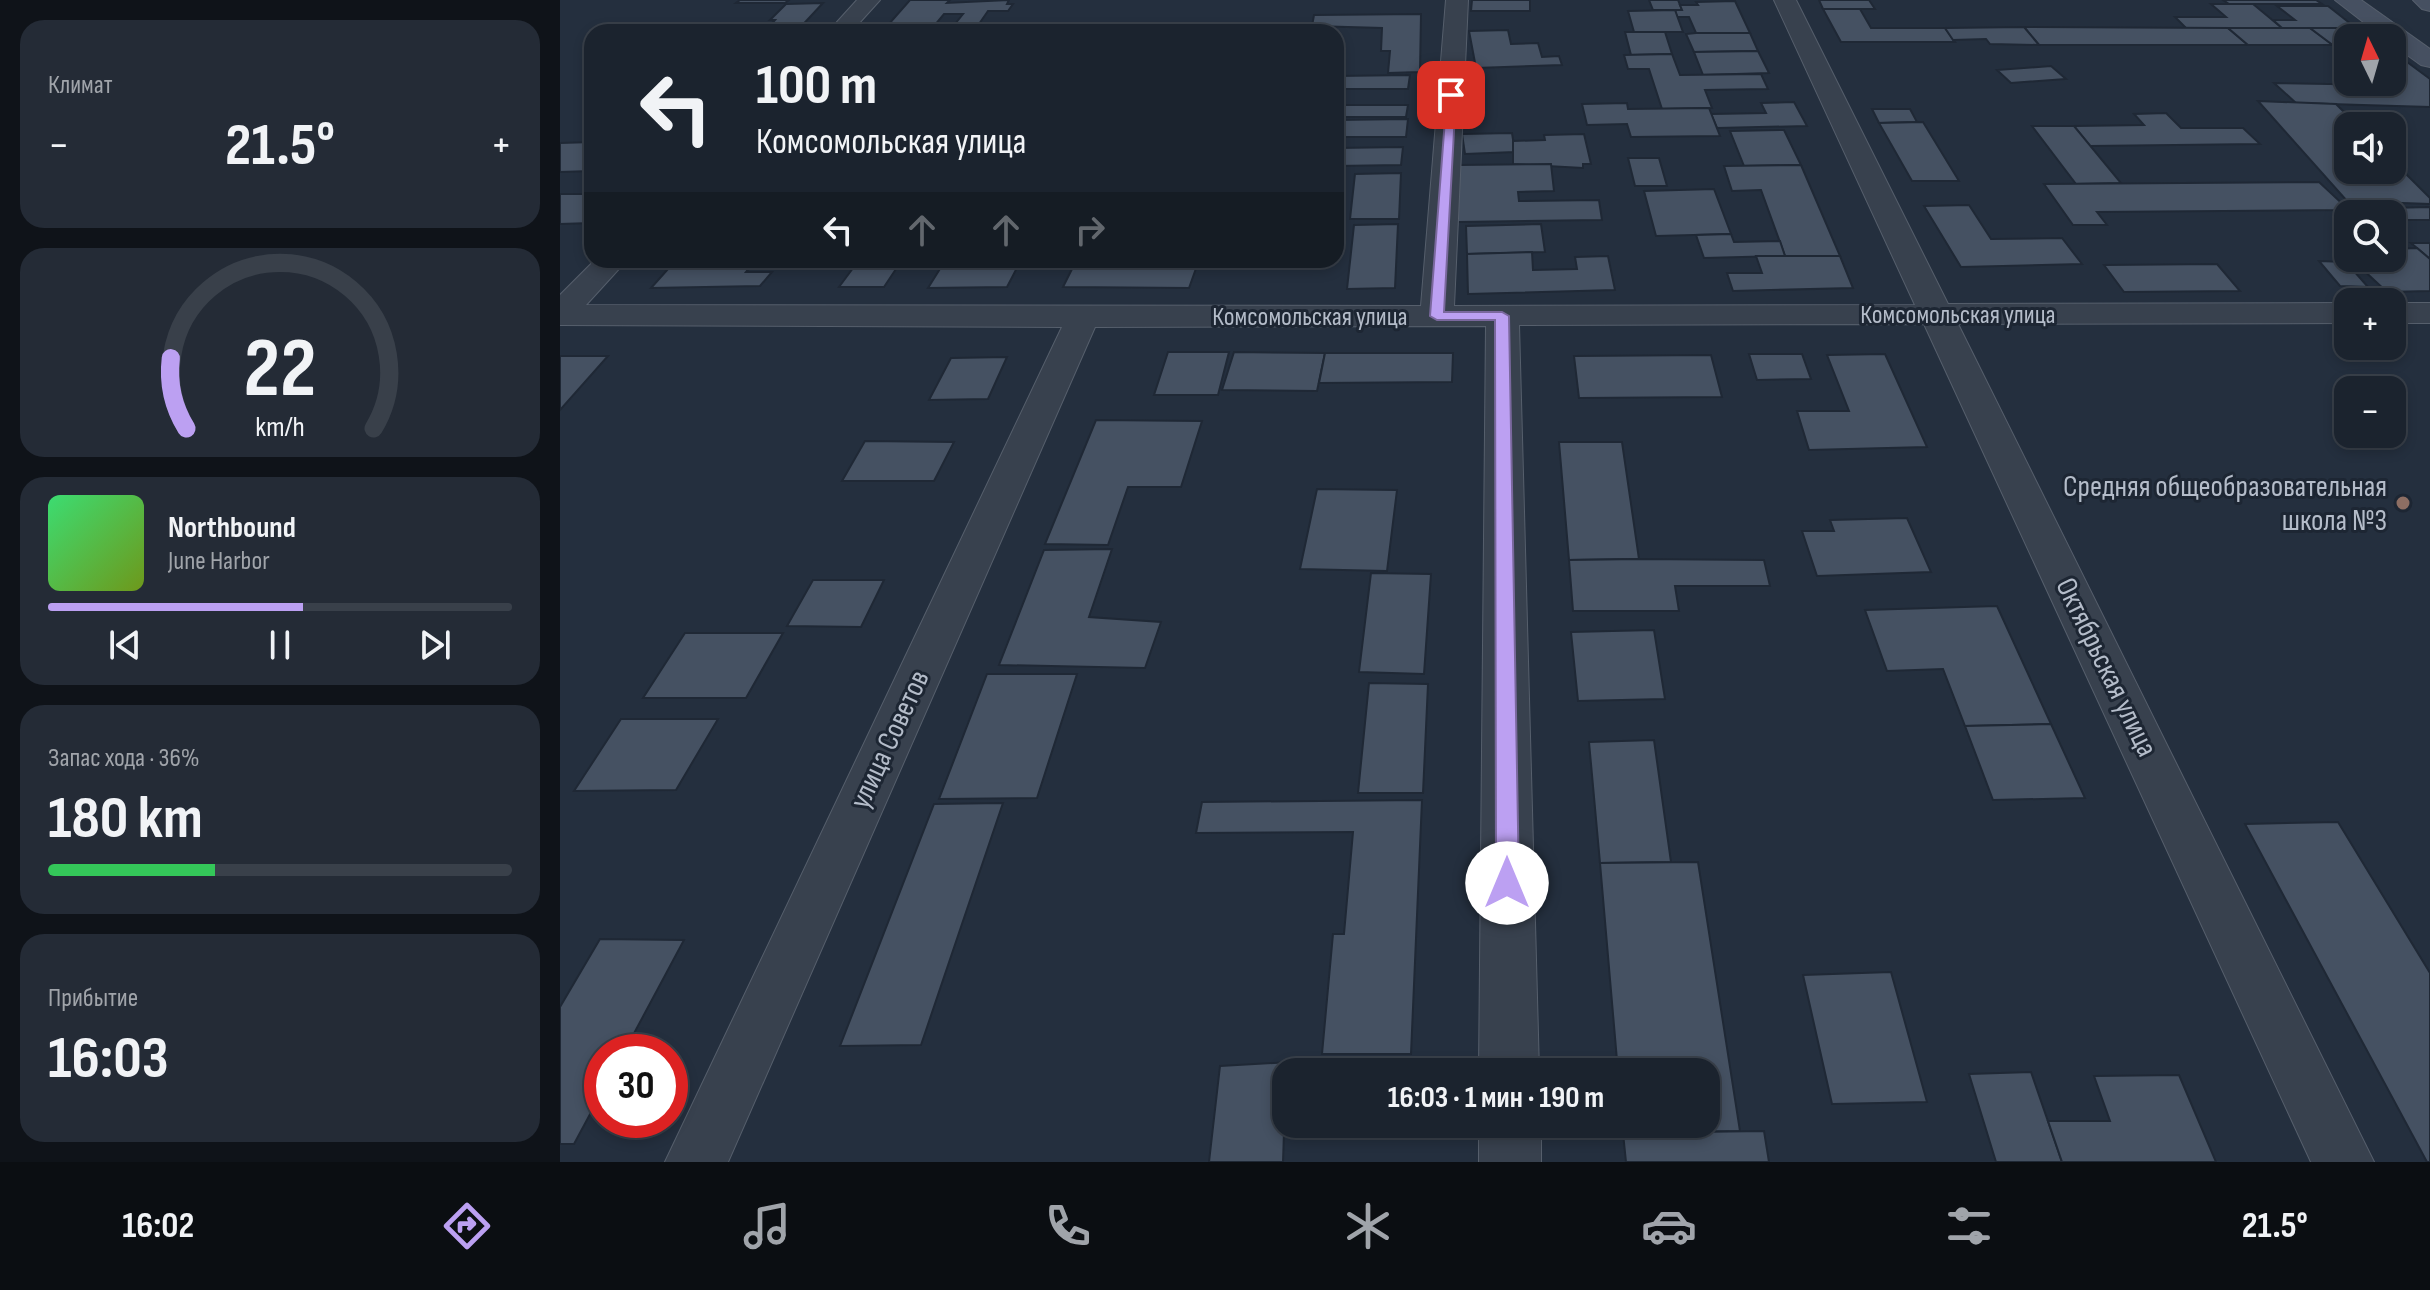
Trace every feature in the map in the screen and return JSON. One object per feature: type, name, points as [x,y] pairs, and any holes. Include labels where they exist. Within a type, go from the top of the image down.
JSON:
[{"type":"street","points":[[846,24],[869,0]]},
{"type":"street","points":[[1437,316],[1457,0]]},
{"type":"street","name":"Октябрьская улица","points":[[1785,0],[1939,314],[2343,1162]]},
{"type":"street","points":[[2346,0],[2430,60]]},
{"type":"street","points":[[2424,0],[2430,4]]},
{"type":"street","points":[[560,314],[604,268]]},
{"type":"street","name":"Комсомольская улица","points":[[560,314],[1083,317],[2334,313]]},
{"type":"street","points":[[2406,313],[2430,313]]},
{"type":"street","points":[[1502,316],[1509,1058]]},
{"type":"street","name":"улица Советов","points":[[696,1162],[1083,317]]},
{"type":"street","points":[[1510,1138],[1510,1162]]},
{"type":"building","points":[[740,0],[789,0],[785,3],[736,3]]},
{"type":"building","points":[[910,0],[950,0],[947,3],[1009,0],[1007,4],[1013,4],[1008,11],[988,11],[979,24],[955,24],[963,14],[944,14],[936,24],[889,24]]},
{"type":"building","points":[[1472,0],[1530,0],[1530,11],[1471,11]]},
{"type":"building","points":[[1649,0],[1678,0],[1682,10],[1653,10]]},
{"type":"building","points":[[1819,0],[1869,0],[1875,9],[1823,9]]},
{"type":"building","points":[[2223,0],[2316,0],[2322,4],[2229,4]]},
{"type":"building","points":[[1735,1],[1750,33],[1696,33],[1689,17],[1677,17],[1675,10],[1682,10],[1680,5],[1698,5],[1696,2]]},
{"type":"building","points":[[823,3],[803,24],[771,24],[775,20],[770,20],[786,4]]},
{"type":"building","points":[[2211,4],[2253,4],[2282,28],[2186,28],[2175,17],[2226,17]]},
{"type":"building","points":[[2277,6],[2328,6],[2351,24],[2334,24],[2334,28],[2282,28],[2273,20],[2295,20]]},
{"type":"building","points":[[1823,9],[1860,9],[1871,28],[1945,28],[1955,42],[1841,42]]},
{"type":"building","points":[[1675,10],[1683,32],[1634,32],[1628,11]]},
{"type":"building","points":[[1421,14],[1420,72],[1388,73],[1390,51],[1381,51],[1382,28],[1312,24],[1314,15]]},
{"type":"building","points":[[2024,27],[2228,28],[2248,45],[2039,45]]},
{"type":"building","points":[[2024,27],[2039,45],[1990,44],[1986,39],[1953,40],[1945,28]]},
{"type":"building","points":[[2228,28],[2310,28],[2333,45],[2248,45]]},
{"type":"building","points":[[2310,28],[2334,28],[2334,46]]},
{"type":"building","points":[[1508,30],[1511,44],[1538,43],[1542,57],[1559,56],[1562,65],[1476,68],[1469,31]]},
{"type":"building","points":[[1625,32],[1665,32],[1672,54],[1631,55]]},
{"type":"building","points":[[1750,33],[1758,51],[1694,52],[1686,34]]},
{"type":"building","points":[[1758,51],[1769,73],[1703,75],[1694,52]]},
{"type":"building","points":[[1672,54],[1680,75],[1761,74],[1768,89],[1705,90],[1712,108],[1662,109],[1649,69],[1628,69],[1624,55]]},
{"type":"building","points":[[2406,61],[2430,79],[2430,107],[2296,103],[2274,83],[2334,84],[2334,96],[2406,96]]},
{"type":"building","points":[[2051,66],[2066,79],[2011,83],[1997,70]]},
{"type":"building","points":[[1410,75],[1408,89],[1344,89],[1344,76]]},
{"type":"building","points":[[2258,101],[2336,104],[2344,112],[2334,112],[2334,184],[2406,184],[2406,174],[2430,198],[2430,204],[2406,203],[2406,200],[2346,200]]},
{"type":"building","points":[[1794,102],[1807,126],[1717,128],[1711,114],[1766,113],[1761,103]]},
{"type":"building","points":[[1627,103],[1628,109],[1709,108],[1720,136],[1631,137],[1627,124],[1587,125],[1582,104]]},
{"type":"building","points":[[1344,105],[1408,105],[1406,117],[1344,117]]},
{"type":"building","points":[[1872,109],[1910,109],[1917,122],[1879,123]]},
{"type":"building","points":[[2166,113],[2181,128],[2243,128],[2260,144],[2090,146],[2074,126],[2144,125],[2134,114]]},
{"type":"building","points":[[1408,119],[1406,137],[1344,137],[1344,120]]},
{"type":"building","points":[[1923,122],[1959,181],[1912,181],[1879,123]]},
{"type":"building","points":[[2032,126],[2074,126],[2121,183],[2076,184]]},
{"type":"building","points":[[1784,130],[1801,165],[1744,166],[1730,131]]},
{"type":"building","points":[[1512,133],[1515,152],[1465,154],[1462,134]]},
{"type":"building","points":[[1584,134],[1591,164],[1583,164],[1583,168],[1513,164],[1513,141],[1545,140],[1544,135]]},
{"type":"building","points":[[584,142],[584,171],[560,172],[560,143]]},
{"type":"building","points":[[1403,147],[1401,165],[1344,166],[1344,148]]},
{"type":"building","points":[[1628,158],[1659,158],[1667,186],[1635,186]]},
{"type":"building","points":[[1551,164],[1554,191],[1518,192],[1519,201],[1599,200],[1602,220],[1458,222],[1458,165]]},
{"type":"building","points":[[1801,165],[1840,256],[1785,256],[1761,190],[1732,191],[1724,166]]},
{"type":"building","points":[[1401,173],[1399,219],[1350,219],[1355,174]]},
{"type":"building","points":[[2319,182],[2338,200],[2334,200],[2334,210],[2097,212],[2107,225],[2073,225],[2044,184]]},
{"type":"building","points":[[1714,189],[1731,234],[1656,236],[1644,191]]},
{"type":"building","points":[[560,194],[584,194],[584,223],[560,224]]},
{"type":"building","points":[[1969,205],[1991,239],[2062,238],[2082,264],[1961,267],[1924,206]]},
{"type":"building","points":[[2430,207],[2430,220],[2406,220],[2406,208]]},
{"type":"building","points":[[1398,224],[1395,288],[1347,289],[1354,225]]},
{"type":"building","points":[[1541,224],[1545,252],[1467,254],[1466,226]]},
{"type":"building","points":[[1731,234],[1734,242],[1780,241],[1785,256],[1704,258],[1696,235]]},
{"type":"building","points":[[2411,243],[2430,243],[2430,259],[2417,248]]},
{"type":"building","points":[[2406,248],[2417,248],[2430,259],[2430,291],[2383,288],[2365,272],[2406,272]]},
{"type":"building","points":[[1532,252],[1533,270],[1577,269],[1575,257],[1608,256],[1615,290],[1468,294],[1467,254]]},
{"type":"building","points":[[1756,256],[1840,256],[1853,288],[1733,291],[1727,273],[1762,273]]},
{"type":"building","points":[[2319,261],[2334,262],[2334,272],[2355,272],[2368,287],[2340,286]]},
{"type":"building","points":[[2217,264],[2240,291],[2124,292],[2104,265]]},
{"type":"building","points":[[669,268],[749,268],[746,272],[772,272],[760,286],[651,288]]},
{"type":"building","points":[[853,268],[897,268],[884,287],[839,287]]},
{"type":"building","points":[[940,268],[1017,268],[1007,287],[928,288]]},
{"type":"building","points":[[1072,268],[1196,268],[1189,288],[1063,287]]},
{"type":"building","points":[[1168,352],[1229,352],[1218,395],[1154,395]]},
{"type":"building","points":[[1234,352],[1325,353],[1317,391],[1222,390]]},
{"type":"building","points":[[1325,353],[1453,353],[1452,382],[1319,383]]},
{"type":"building","points":[[1749,354],[1802,354],[1811,379],[1757,380]]},
{"type":"building","points":[[1885,354],[1927,447],[1809,450],[1797,411],[1849,411],[1827,355]]},
{"type":"building","points":[[1711,355],[1722,397],[1579,398],[1574,356]]},
{"type":"building","points":[[560,356],[608,356],[560,410]]},
{"type":"building","points":[[1007,357],[988,399],[929,400],[951,358]]},
{"type":"building","points":[[1096,420],[1202,421],[1181,487],[1128,487],[1108,545],[1045,544]]},
{"type":"building","points":[[865,441],[954,442],[934,481],[842,481]]},
{"type":"building","points":[[1559,442],[1622,442],[1639,559],[1569,560]]},
{"type":"building","points":[[1317,489],[1397,490],[1387,571],[1300,569]]},
{"type":"building","points":[[1907,518],[1931,572],[1817,576],[1802,531],[1834,531],[1830,520]]},
{"type":"building","points":[[1112,549],[1089,617],[1161,622],[1145,668],[999,665],[1044,550]]},
{"type":"building","points":[[1569,560],[1764,560],[1770,586],[1675,586],[1679,611],[1573,611]]},
{"type":"building","points":[[1371,573],[1431,574],[1424,674],[1359,672]]},
{"type":"building","points":[[813,580],[884,580],[861,627],[787,626]]},
{"type":"building","points":[[1997,606],[2051,724],[1965,726],[1943,669],[1887,671],[1865,610]]},
{"type":"building","points":[[1654,630],[1665,699],[1578,701],[1571,632]]},
{"type":"building","points":[[685,633],[783,633],[746,698],[643,698]]},
{"type":"building","points":[[987,674],[1077,674],[1037,798],[939,799]]},
{"type":"building","points":[[1369,683],[1428,684],[1423,793],[1358,793]]},
{"type":"building","points":[[621,719],[718,719],[676,790],[574,791]]},
{"type":"building","points":[[2051,724],[2085,798],[1993,800],[1965,726]]},
{"type":"building","points":[[1654,740],[1671,862],[1600,863],[1589,742]]},
{"type":"building","points":[[1422,800],[1411,1054],[1322,1054],[1333,934],[1344,934],[1353,832],[1196,833],[1202,802]]},
{"type":"building","points":[[1003,803],[921,1045],[840,1046],[934,804]]},
{"type":"building","points":[[2338,822],[2430,973],[2430,1162],[2427,1162],[2245,824]]},
{"type":"building","points":[[1698,862],[1740,1131],[1720,1131],[1720,1058],[1617,1058],[1600,863]]},
{"type":"building","points":[[600,939],[684,940],[634,1034],[584,1034],[584,1125],[574,1144],[560,1144],[560,1007]]},
{"type":"building","points":[[1891,972],[1927,1102],[1832,1104],[1803,975]]},
{"type":"building","points":[[1272,1063],[1272,1138],[1284,1138],[1283,1162],[1209,1162],[1220,1066]]},
{"type":"building","points":[[2031,1072],[2062,1162],[1996,1162],[1969,1074]]},
{"type":"building","points":[[2179,1075],[2216,1162],[2062,1162],[2048,1121],[2110,1121],[2094,1076]]},
{"type":"building","points":[[1764,1131],[1769,1162],[1626,1162],[1624,1138],[1720,1138],[1720,1132]]},
{"type":"place","name":"Средняя общеобразовательная школа №3","points":[[2403,503]]},
{"type":"route","points":[[1451,95],[1437,316],[1502,316],[1507,883]]}]
